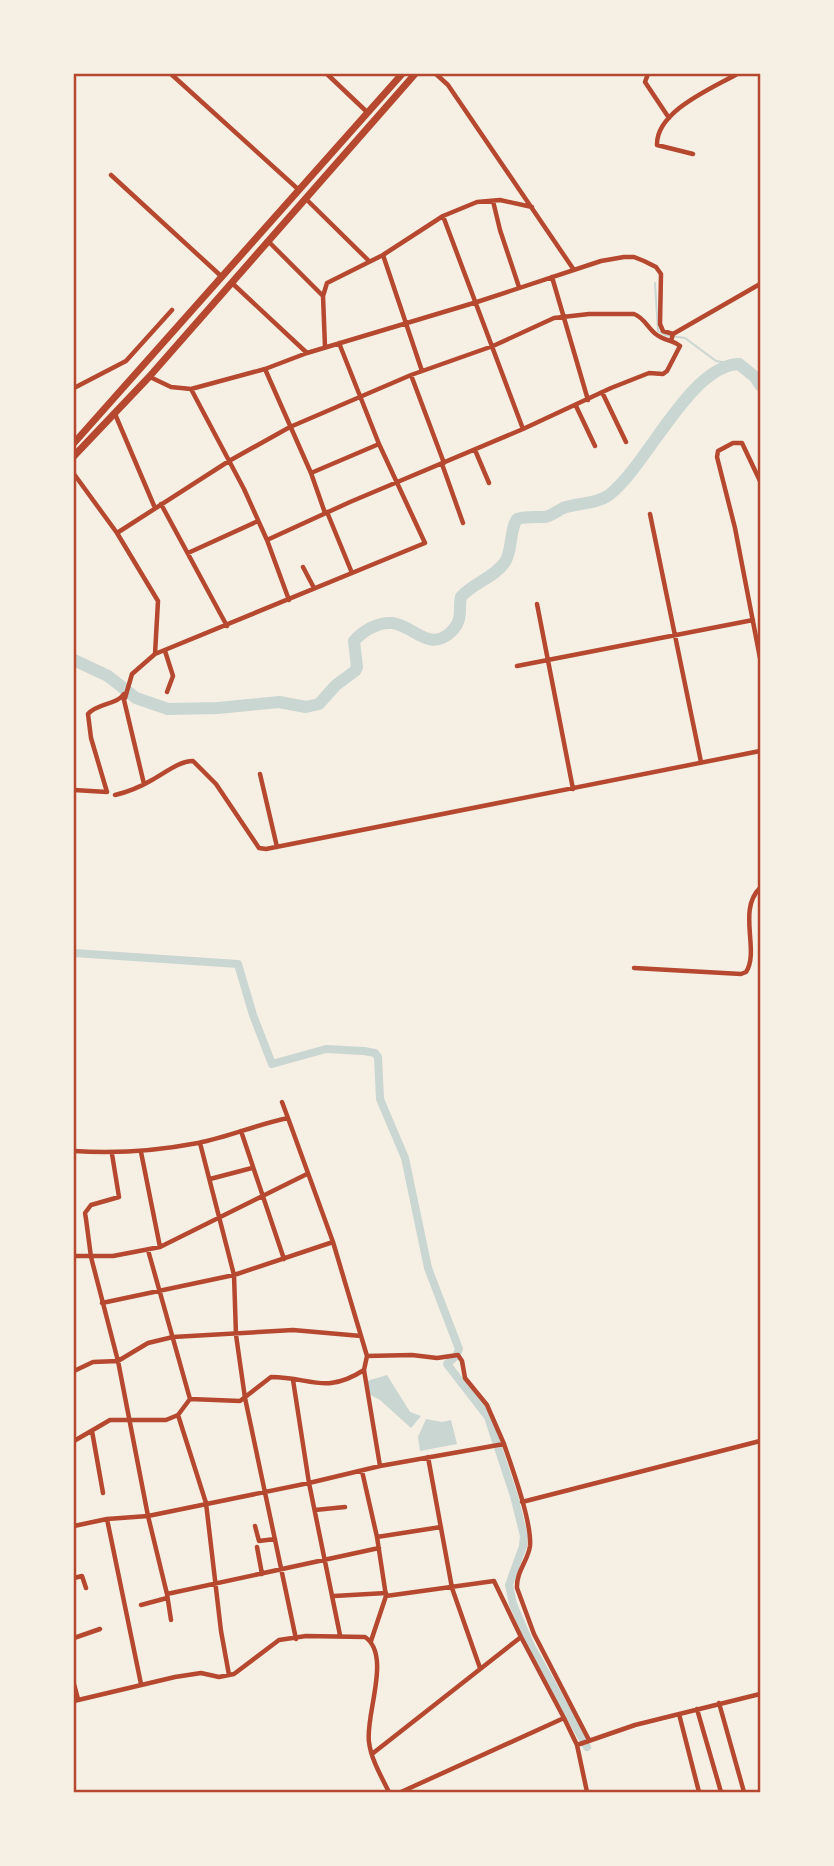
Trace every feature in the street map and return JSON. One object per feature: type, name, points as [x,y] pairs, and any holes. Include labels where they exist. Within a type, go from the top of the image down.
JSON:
[{"type":"highway","points":[[74,443],[402,74]]},
{"type":"highway","points":[[74,456],[149,377],[415,74]]},
{"type":"highway","points":[[187,318],[195,325]]},
{"type":"street","points":[[171,74],[299,190]]},
{"type":"street","points":[[327,74],[367,112]]},
{"type":"street","points":[[436,74],[448,85],[574,270]]},
{"type":"street","points":[[648,74],[645,82],[669,118]]},
{"type":"street","points":[[693,154],[657,145],[660,132],[669,118],[689,100],[737,74]]},
{"type":"street","points":[[111,175],[223,278]]},
{"type":"street","points":[[306,199],[369,261]]},
{"type":"street","points":[[326,347],[323,296],[327,283],[383,255],[443,216],[477,202],[493,200],[532,207]]},
{"type":"street","points":[[493,200],[519,287]]},
{"type":"street","points":[[443,216],[523,429]]},
{"type":"street","points":[[269,242],[323,296]]},
{"type":"street","points":[[383,255],[422,371]]},
{"type":"street","points":[[149,377],[172,387],[191,389],[265,369],[307,353],[601,261],[634,257],[656,267],[662,278],[660,324],[663,331],[678,344],[679,350],[663,374],[649,373],[602,392],[267,540]]},
{"type":"street","points":[[552,277],[588,400]]},
{"type":"street","points":[[232,283],[307,353]]},
{"type":"street","points":[[117,533],[229,461],[290,427],[411,375],[493,346],[554,318],[589,314],[634,314],[657,335],[672,337],[761,284]]},
{"type":"street","points":[[74,387],[126,361],[172,310]]},
{"type":"street","points":[[144,784],[125,699],[132,674],[155,654],[425,543],[379,444],[339,343]]},
{"type":"street","points":[[265,369],[352,573]]},
{"type":"street","points":[[411,375],[463,523]]},
{"type":"street","points":[[191,389],[267,540],[289,600]]},
{"type":"street","points":[[602,392],[626,442]]},
{"type":"street","points":[[576,405],[595,446]]},
{"type":"street","points":[[115,414],[155,508]]},
{"type":"street","points":[[761,481],[742,443],[733,443],[718,451],[717,457],[753,620],[757,626],[761,658]]},
{"type":"street","points":[[310,473],[379,444]]},
{"type":"street","points":[[475,450],[489,483]]},
{"type":"street","points":[[74,474],[117,533],[158,601],[155,654]]},
{"type":"street","points":[[161,504],[227,626]]},
{"type":"street","points":[[650,514],[701,762]]},
{"type":"street","points":[[188,553],[258,521]]},
{"type":"street","points":[[303,567],[314,588]]},
{"type":"street","points":[[537,604],[573,789]]},
{"type":"street","points":[[517,666],[753,620]]},
{"type":"street","points":[[164,651],[173,680],[167,692]]},
{"type":"street","points":[[74,790],[107,792],[91,738],[88,714],[93,709],[121,699],[127,689]]},
{"type":"street","points":[[115,794],[144,784],[185,762],[193,761],[216,784],[259,848],[266,849],[761,751]]},
{"type":"street","points":[[260,774],[277,847]]},
{"type":"street","points":[[635,968],[741,974],[746,972],[750,963],[750,911],[753,897],[761,888]]},
{"type":"street","points":[[282,1102],[332,1242],[367,1356],[365,1370],[380,1466]]},
{"type":"street","points":[[74,1151],[112,1154],[200,1143],[288,1118]]},
{"type":"street","points":[[241,1131],[284,1259]]},
{"type":"street","points":[[200,1143],[234,1275],[236,1335],[245,1398],[296,1638]]},
{"type":"street","points":[[141,1152],[160,1247]]},
{"type":"street","points":[[112,1154],[119,1197],[87,1208],[85,1213],[91,1257],[118,1361],[171,1620]]},
{"type":"street","points":[[210,1180],[252,1168]]},
{"type":"street","points":[[74,1256],[91,1257],[160,1247],[307,1174]]},
{"type":"street","points":[[102,1303],[234,1275],[332,1242]]},
{"type":"street","points":[[148,1250],[190,1399]]},
{"type":"street","points":[[74,1371],[93,1362],[118,1361],[148,1343],[173,1337],[293,1330],[361,1336]]},
{"type":"street","points":[[367,1356],[412,1355],[437,1358],[458,1355],[462,1361],[464,1378],[487,1405],[504,1444],[522,1502],[530,1543],[518,1576],[517,1588],[534,1634],[589,1740]]},
{"type":"street","points":[[190,1399],[235,1402],[245,1398],[271,1377],[325,1385],[365,1370]]},
{"type":"street","points":[[293,1380],[309,1483],[340,1634]]},
{"type":"street","points":[[74,1441],[110,1420],[166,1420],[178,1415],[190,1399]]},
{"type":"street","points":[[178,1415],[206,1503],[221,1632],[229,1675]]},
{"type":"street","points":[[92,1431],[103,1493]]},
{"type":"street","points":[[522,1502],[761,1441]]},
{"type":"street","points":[[74,1526],[107,1519],[148,1516],[380,1466],[504,1444]]},
{"type":"street","points":[[428,1457],[452,1587],[480,1668]]},
{"type":"street","points":[[362,1471],[386,1594],[371,1641],[376,1659],[375,1690],[368,1737],[371,1755],[388,1793]]},
{"type":"street","points":[[315,1510],[345,1507]]},
{"type":"street","points":[[107,1519],[141,1684]]},
{"type":"street","points":[[255,1526],[259,1541],[275,1539]]},
{"type":"street","points":[[377,1537],[441,1527]]},
{"type":"street","points":[[257,1547],[262,1574]]},
{"type":"street","points":[[141,1605],[167,1596],[379,1548]]},
{"type":"street","points":[[74,1578],[82,1576],[86,1588]]},
{"type":"street","points":[[334,1596],[386,1594],[494,1581],[577,1745],[587,1793]]},
{"type":"street","points":[[74,1638],[100,1629]]},
{"type":"street","points":[[74,1684],[76,1700],[201,1673],[214,1677],[229,1675],[250,1664],[276,1642],[296,1638],[340,1634],[360,1636],[371,1641]]},
{"type":"street","points":[[371,1755],[521,1637]]},
{"type":"street","points":[[577,1745],[679,1714],[761,1694]]},
{"type":"street","points":[[719,1703],[744,1793]]},
{"type":"street","points":[[698,1709],[721,1793]]},
{"type":"street","points":[[679,1714],[699,1793]]},
{"type":"street","points":[[401,1793],[564,1718]]},
{"type":"shaded area","points":[[387,1375],[410,1412],[421,1416],[411,1428],[380,1400],[369,1394],[367,1381]]},
{"type":"shaded area","points":[[426,1419],[442,1422],[451,1420],[457,1444],[420,1451],[418,1437]]},
{"type":"waterway","points":[[655,283],[658,331],[665,335],[685,338],[716,361],[734,364]]},
{"type":"waterway","points":[[74,660],[108,676],[136,698],[168,709],[218,708],[279,702],[306,707],[319,704],[336,685],[355,671],[357,667],[354,641],[371,628],[392,623],[435,640],[451,632],[458,621],[461,597],[505,562],[517,519],[546,517],[563,508],[609,495],[623,481],[686,398],[703,381],[721,369],[739,364],[755,377],[760,385]]},
{"type":"waterway","points":[[74,953],[238,964],[253,1015],[272,1064],[326,1049],[364,1051],[375,1053],[378,1057],[380,1099],[405,1158],[428,1268],[459,1349],[447,1364],[488,1417],[524,1536],[509,1585],[513,1604],[531,1646],[587,1747]]}]
